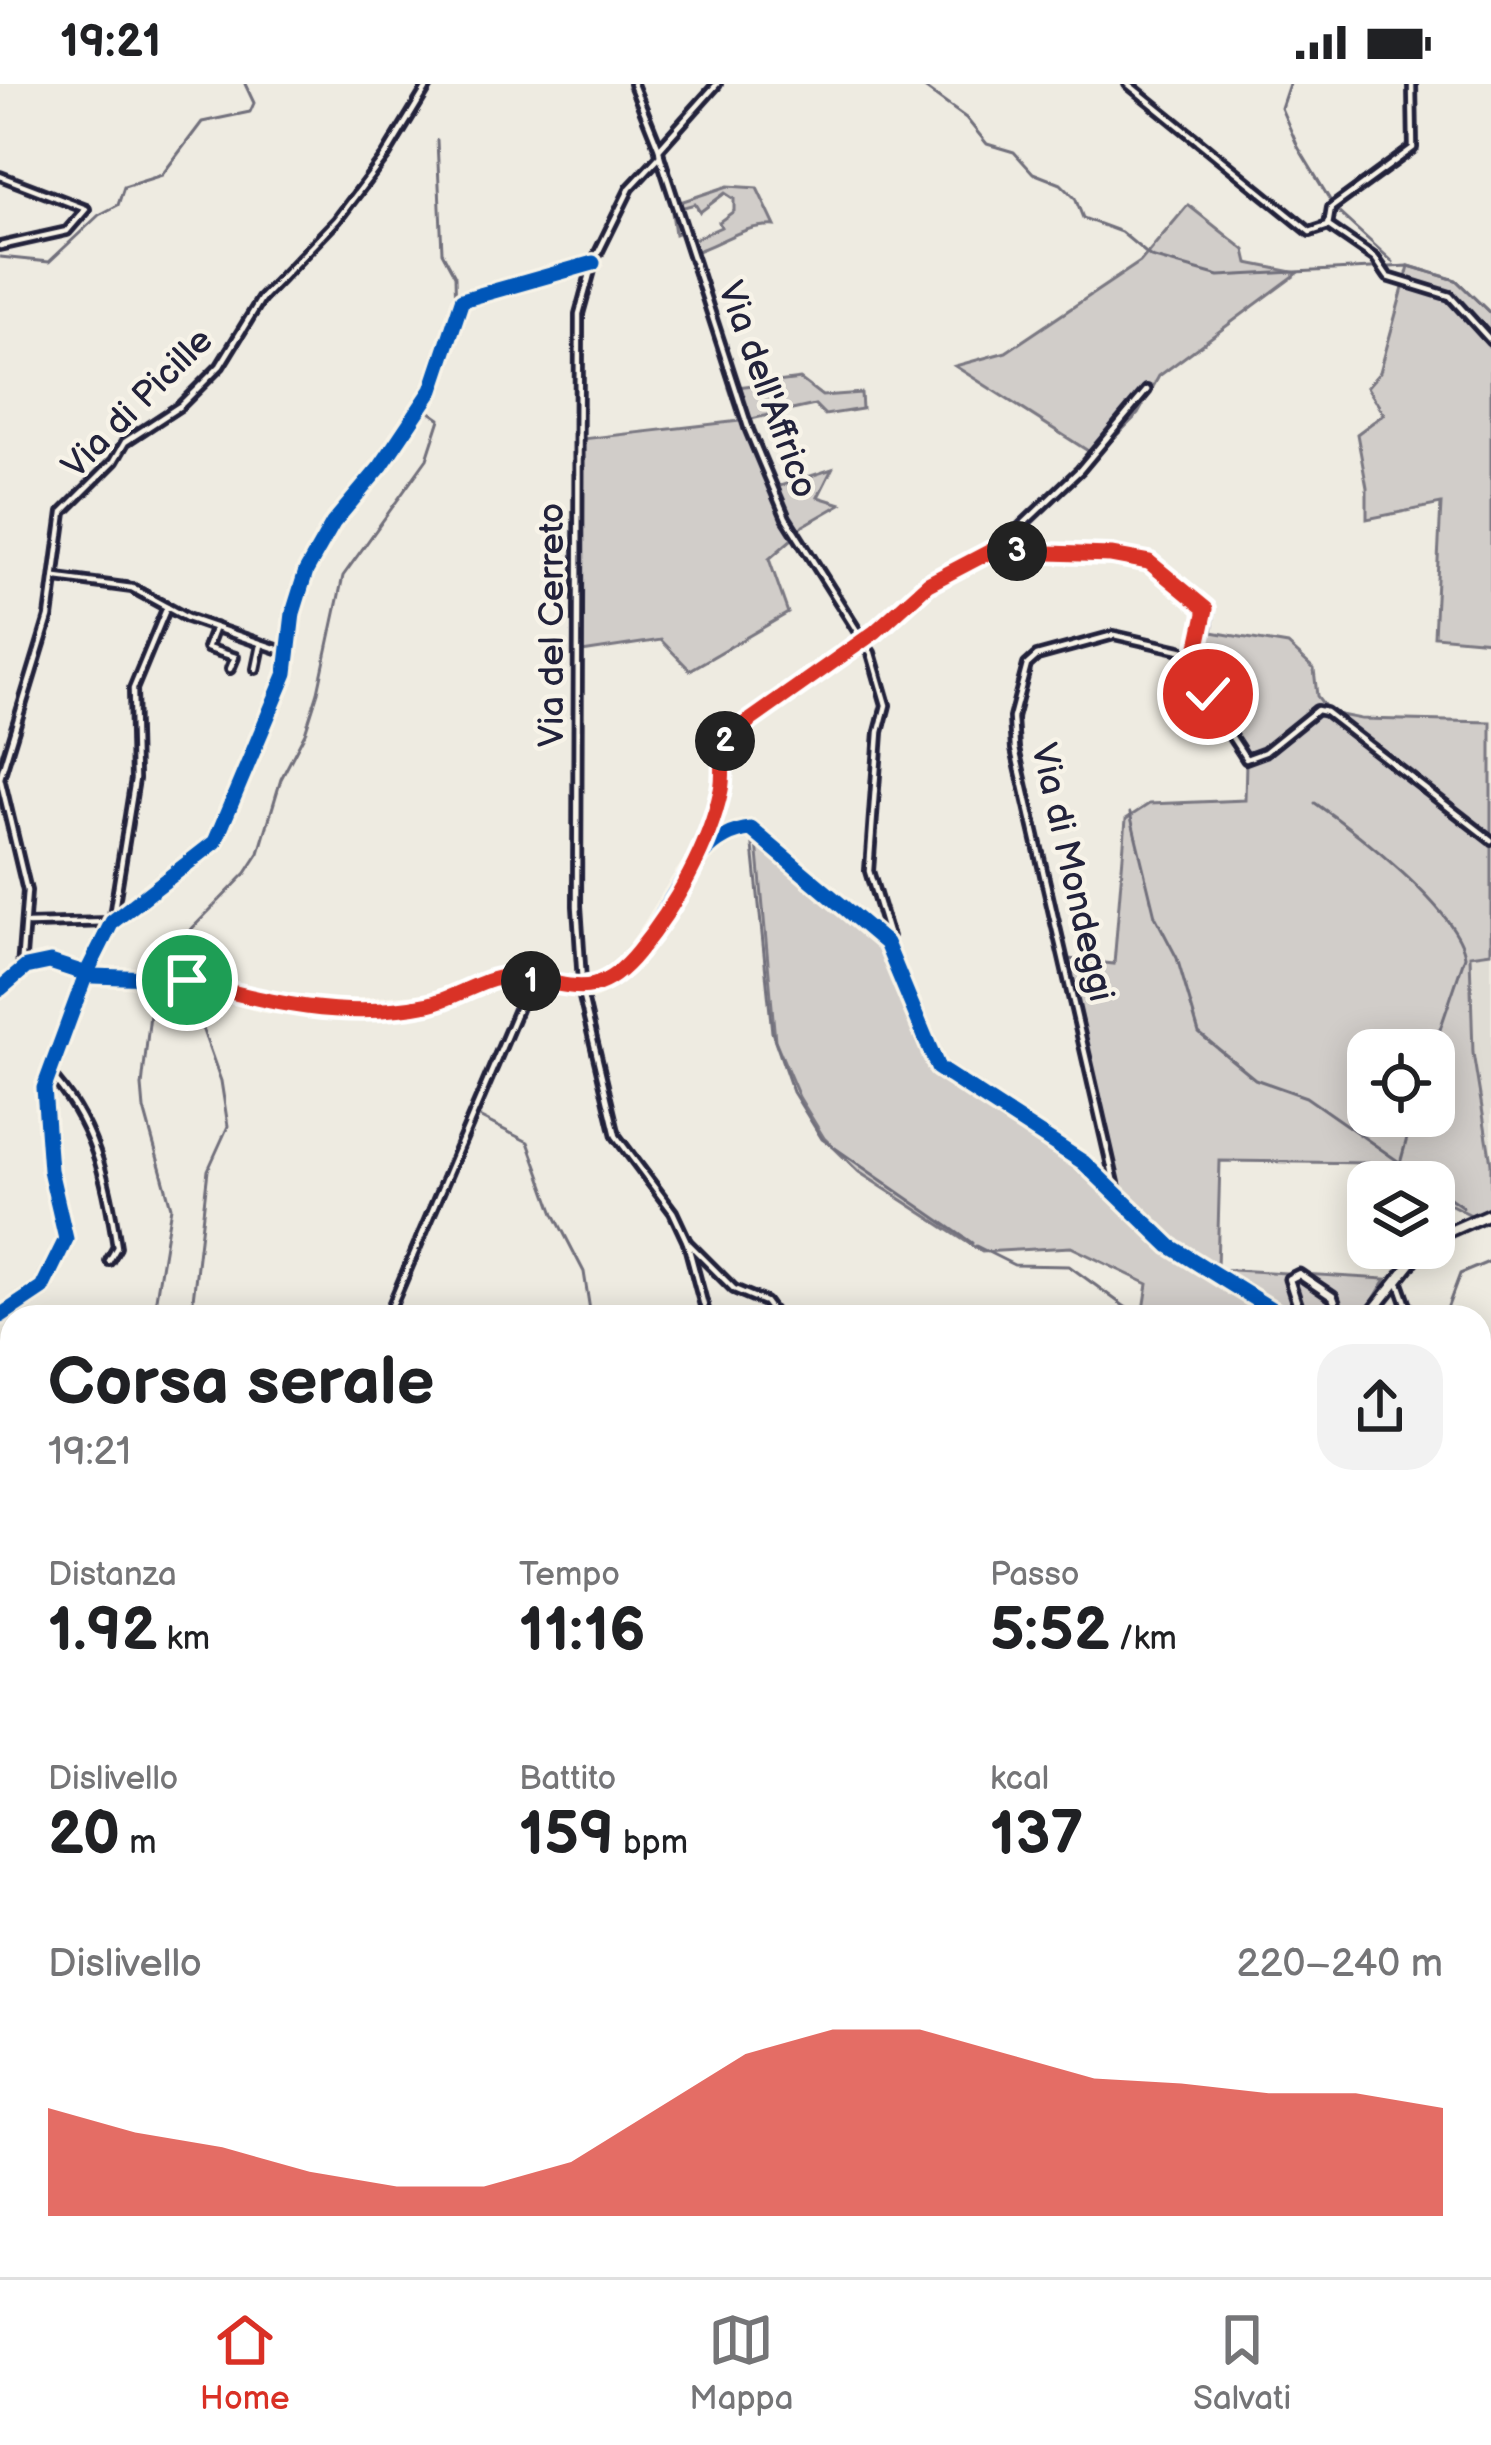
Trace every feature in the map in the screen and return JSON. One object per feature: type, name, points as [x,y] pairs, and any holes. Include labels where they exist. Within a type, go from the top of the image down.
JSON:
[{"type":"main road","points":[[1455,1229],[1491,1213]]},
{"type":"main road","points":[[1376,1305],[1403,1269]]},
{"type":"street","name":"Via di Picille","points":[[21,971],[26,952],[26,879],[0,778],[57,578],[66,508],[114,461],[125,442],[180,406],[215,372],[261,299],[337,220],[386,155],[428,84]]},
{"type":"street","name":"Via dell'Affrico","points":[[633,84],[660,153],[749,430],[796,538],[865,639]]},
{"type":"street","name":"Via del Cerreto","points":[[687,1242],[667,1199],[629,1160],[616,1136],[582,990],[577,882],[579,314],[593,263],[630,188],[717,84]]},
{"type":"street","points":[[1128,84],[1310,232],[1328,226]]},
{"type":"street","points":[[1328,226],[1331,208],[1413,148],[1412,84]]},
{"type":"street","points":[[0,176],[86,208],[70,230],[0,246]]},
{"type":"street","points":[[1328,226],[1382,266],[1386,274],[1450,296],[1491,341]]},
{"type":"street","points":[[27,924],[112,922],[214,842],[286,673],[297,593],[312,558],[432,390],[462,300],[593,263]]},
{"type":"street","points":[[0,989],[31,965],[57,963],[86,974],[176,978],[264,1002],[354,1010],[429,1004],[501,977],[582,990],[602,984],[638,952],[698,856],[721,792],[728,736],[875,632],[928,584],[996,550],[1080,470],[1147,390]]},
{"type":"street","points":[[996,550],[1111,555],[1159,567],[1206,609],[1198,654],[1212,706],[1246,759],[1265,752],[1317,710],[1326,712],[1491,840]]},
{"type":"street","points":[[57,578],[132,588],[167,607],[289,652]]},
{"type":"street","points":[[16,1305],[42,1288],[66,1239],[50,1170],[44,1096],[47,1071],[112,922],[135,779],[133,689],[167,607]]},
{"type":"street","points":[[215,626],[207,648],[235,658],[230,669]]},
{"type":"street","points":[[857,626],[857,645]]},
{"type":"street","points":[[871,653],[875,632]]},
{"type":"street","name":"Via di Mondeggi","points":[[1118,1196],[1015,749],[1012,718],[1027,665],[1037,656],[1114,635],[1198,654]]},
{"type":"street","points":[[865,639],[886,712],[879,732],[869,872],[890,937],[888,947]]},
{"type":"street","points":[[256,669],[262,643]]},
{"type":"street","points":[[698,856],[751,829],[888,947],[934,1065],[1071,1153],[1170,1246],[1266,1305]]},
{"type":"street","name":"Via di Picille","points":[[26,952],[31,965]]},
{"type":"street","points":[[391,1305],[530,981]]},
{"type":"street","points":[[47,1071],[77,1102],[99,1159],[117,1246],[109,1261]]},
{"type":"street","points":[[687,1242],[704,1305]]},
{"type":"street","points":[[687,1242],[721,1277],[767,1305]]},
{"type":"street","points":[[1297,1305],[1288,1279],[1299,1274],[1333,1297],[1336,1305]]},
{"type":"street","points":[[1395,1278],[1406,1305]]},
{"type":"shaded area","points":[[728,186],[757,188],[775,226],[742,232],[688,254],[692,240],[721,227],[719,222],[734,211],[734,199],[725,193],[700,212],[695,204],[680,208],[685,230],[675,234],[671,205]]},
{"type":"shaded area","points":[[1188,205],[1245,250],[1248,263],[1298,273],[1159,376],[1138,414],[1096,456],[955,366],[1006,352],[1140,262]]},
{"type":"shaded area","points":[[1409,266],[1456,280],[1491,314],[1491,641],[1434,636],[1441,504],[1367,519],[1367,488],[1357,434],[1384,414],[1367,387],[1380,372]]},
{"type":"shaded area","points":[[800,379],[822,396],[861,393],[862,409],[825,415],[815,405],[742,421],[771,489],[832,469],[818,497],[841,504],[796,530],[769,559],[788,613],[690,670],[661,640],[582,652],[582,439],[740,421],[729,388]]},
{"type":"shaded area","points":[[1211,610],[1215,612],[1212,632],[1288,645],[1314,669],[1317,696],[1330,713],[1361,719],[1491,722],[1491,952],[1470,955],[1473,1053],[1491,1163],[1491,1209],[1471,1215],[1455,1207],[1455,1161],[1220,1161],[1217,1269],[1386,1279],[1370,1305],[1145,1305],[1148,1284],[1071,1247],[982,1252],[859,1172],[824,1138],[799,1097],[775,1040],[756,831],[892,937],[915,1011],[921,1014],[940,1063],[1073,1148],[1119,1192],[1068,959],[1114,964],[1126,819],[1149,804],[1245,800],[1246,762],[1251,760],[1209,694],[1200,652]]},
{"type":"shaded area","points":[[1491,952],[1491,1163],[1473,1053],[1470,954]]},
{"type":"waterway","points":[[0,257],[49,262],[99,215],[118,205],[124,187],[162,175],[202,122],[250,112],[254,103],[245,84]]},
{"type":"waterway","points":[[919,84],[966,118],[987,144],[1014,152],[1033,173],[1061,184],[1075,198],[1083,218],[1121,232],[1151,257],[1219,276],[1409,266],[1456,280],[1491,314]]},
{"type":"waterway","points":[[1289,84],[1281,108],[1298,147],[1336,210],[1393,262]]},
{"type":"waterway","points":[[437,140],[442,252],[455,276],[456,313]]},
{"type":"waterway","points":[[162,974],[178,943],[246,873],[259,853],[281,779],[305,733],[318,692],[343,576],[427,459],[440,419],[417,403],[436,373]]},
{"type":"waterway","points":[[1315,803],[1402,872],[1458,938],[1465,956],[1440,1029]]},
{"type":"waterway","points":[[1130,813],[1155,916],[1177,958],[1199,1033],[1255,1079],[1306,1097],[1398,1161]]},
{"type":"waterway","points":[[752,836],[772,1032],[793,1092],[822,1139],[972,1243]]},
{"type":"waterway","points":[[155,1305],[171,1207],[142,1086],[150,1014],[160,982]]},
{"type":"waterway","points":[[191,997],[221,1081],[228,1126],[208,1170],[192,1305]]},
{"type":"waterway","points":[[481,1118],[528,1142],[554,1214],[584,1272],[589,1305]]},
{"type":"waterway","points":[[1401,1160],[1407,1137]]},
{"type":"waterway","points":[[1455,1201],[1463,1207]]},
{"type":"waterway","points":[[976,1246],[1014,1265],[1069,1266],[1123,1305]]},
{"type":"waterway","points":[[1448,1305],[1460,1274],[1491,1261]]},
{"type":"cycle path","points":[[16,1305],[42,1288],[66,1239],[50,1170],[44,1088],[86,974],[112,922],[215,842],[286,673],[293,613],[306,571],[333,523],[381,466],[432,390],[462,300],[593,263]]},
{"type":"cycle path","points":[[0,989],[26,967],[50,962],[93,976],[182,979],[264,1002],[348,1010],[429,1004],[501,977],[590,989],[636,953],[704,853],[725,836],[751,829],[886,943],[938,1068],[1083,1162],[1170,1246],[1265,1305]]},
{"type":"route","points":[[187,980],[264,1002],[354,1010],[429,1004],[501,977],[579,990],[599,986],[638,952],[698,856],[721,792],[722,751],[728,736],[875,632],[928,584],[991,551],[1111,555],[1159,567],[1208,614],[1198,646],[1208,694]]}]
